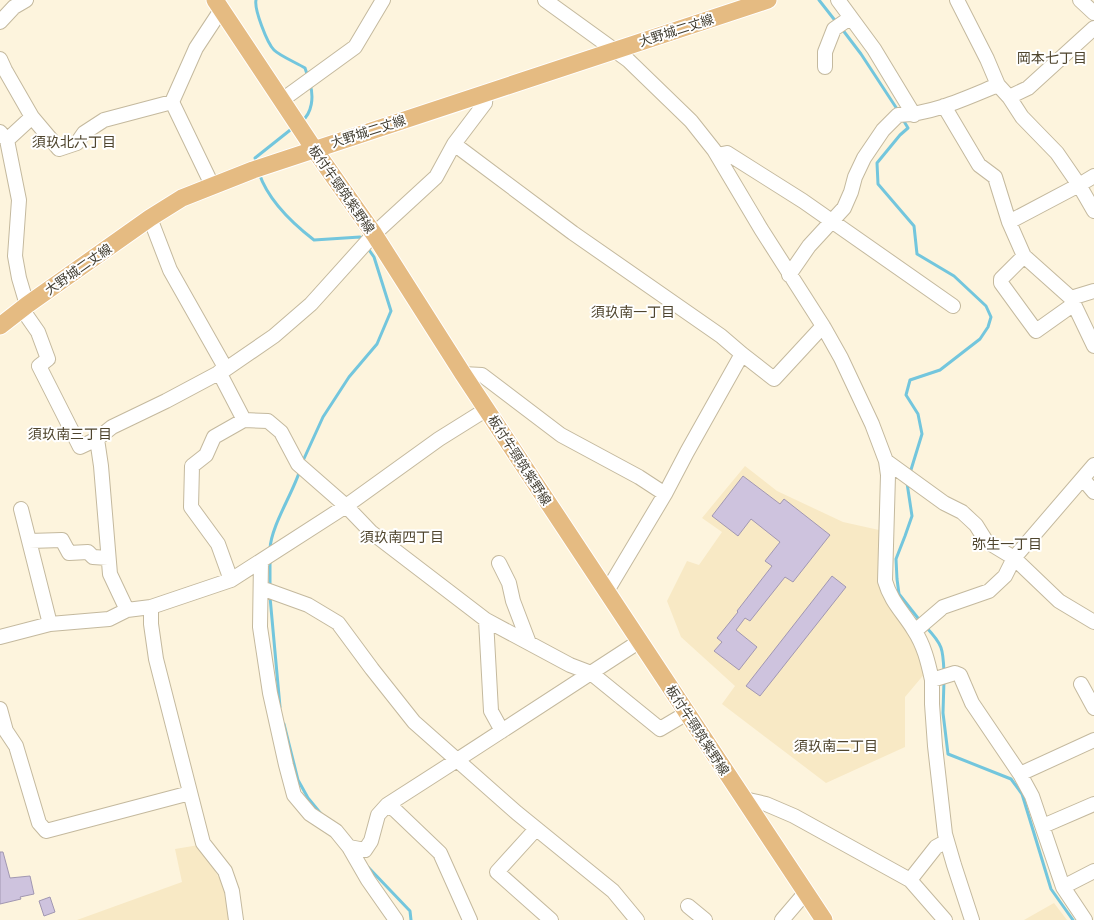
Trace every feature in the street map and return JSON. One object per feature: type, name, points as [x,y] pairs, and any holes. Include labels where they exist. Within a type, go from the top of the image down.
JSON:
[{"type":"main road","name":"大野城二丈線","points":[[0,326],[24,307],[150,218],[182,198],[212,185],[314,149],[768,0]]},
{"type":"main road","name":"板付牛頸筑紫野線","points":[[218,5],[314,149],[374,234],[463,374],[824,920]]},
{"type":"street","points":[[0,22],[14,7],[26,0]]},
{"type":"street","points":[[282,100],[355,47],[383,0]]},
{"type":"street","points":[[545,0],[561,5],[628,60],[691,121],[717,155],[789,275],[823,326],[841,358],[872,424],[886,461],[888,474],[885,581],[889,593],[915,630],[936,678],[932,704],[940,794],[947,841],[972,920]]},
{"type":"street","points":[[838,0],[874,49],[914,115]]},
{"type":"street","points":[[957,0],[987,59],[998,85],[1009,97],[1022,117],[1058,153],[1094,211]]},
{"type":"street","points":[[1080,0],[1094,13]]},
{"type":"street","points":[[212,185],[172,102],[196,48],[218,5]]},
{"type":"street","points":[[825,67],[825,52],[834,29],[850,18]]},
{"type":"street","points":[[1009,97],[1028,88],[1094,28]]},
{"type":"street","points":[[0,59],[32,117],[58,149],[77,143],[84,133],[104,120],[172,102]]},
{"type":"street","points":[[789,275],[809,246],[844,208],[851,192],[855,177],[864,158],[883,130],[898,115],[914,115],[944,106],[998,85]]},
{"type":"street","points":[[32,117],[3,136],[19,200],[15,256],[24,307],[38,332],[48,359],[40,366],[80,447],[97,439],[112,427],[166,401],[223,370],[274,336],[311,304],[374,234],[436,177],[454,144],[485,104],[486,92]]},
{"type":"street","points":[[944,106],[979,165],[995,177],[1009,222],[1024,256],[1073,301],[1094,346]]},
{"type":"street","points":[[454,144],[573,233],[721,336],[774,379],[823,326]]},
{"type":"street","points":[[717,155],[727,153],[803,202],[953,306]]},
{"type":"street","points":[[1009,222],[1094,176]]},
{"type":"street","points":[[150,218],[170,270],[223,370],[244,420]]},
{"type":"street","points":[[1024,256],[1001,279],[1001,284],[1036,331],[1073,301],[1094,291]]},
{"type":"street","points":[[607,591],[665,494],[742,354]]},
{"type":"street","points":[[463,374],[482,375],[561,435],[639,477],[665,494]]},
{"type":"street","points":[[0,638],[50,624],[109,619],[127,610],[151,607],[231,580],[346,506],[439,439],[487,409]]},
{"type":"street","points":[[231,580],[218,544],[191,507],[192,466],[206,455],[214,437],[244,420],[268,421],[281,432],[298,464],[346,506],[371,532],[486,620],[570,665],[590,673],[660,729],[686,713]]},
{"type":"street","points":[[97,439],[101,466],[110,574],[127,610]]},
{"type":"street","points":[[886,461],[944,503],[962,512],[976,525],[986,541],[1014,558],[1059,601],[1094,622]]},
{"type":"street","points":[[915,630],[943,607],[989,591],[1005,576],[1014,558],[1094,465]]},
{"type":"street","points":[[1083,479],[1094,492]]},
{"type":"street","points":[[21,509],[50,624]]},
{"type":"street","points":[[29,541],[62,540],[69,553],[88,552],[93,558],[108,558]]},
{"type":"street","points":[[261,561],[260,627],[270,693],[294,795],[310,814],[336,831],[349,847],[368,880],[396,920]]},
{"type":"street","points":[[499,563],[509,583],[513,601],[529,643]]},
{"type":"street","points":[[260,588],[308,605],[338,623],[414,722],[536,829],[613,891],[637,920]]},
{"type":"street","points":[[151,607],[151,624],[156,659],[203,843],[225,871],[232,890],[236,920]]},
{"type":"street","points":[[486,620],[491,711],[502,731]]},
{"type":"street","points":[[349,847],[364,850],[371,841],[378,815],[387,805],[640,641]]},
{"type":"street","points":[[936,678],[955,673],[960,675],[972,703],[1020,774],[1032,796],[1063,887],[1085,920]]},
{"type":"street","points":[[1081,684],[1094,708]]},
{"type":"street","points":[[0,709],[6,731],[16,746],[39,823],[46,831],[190,793]]},
{"type":"street","points":[[1020,774],[1094,740]]},
{"type":"street","points":[[744,799],[766,804],[794,816],[910,880],[945,920]]},
{"type":"street","points":[[1043,826],[1094,804]]},
{"type":"street","points":[[387,805],[395,810],[440,853],[470,920]]},
{"type":"street","points":[[536,829],[497,872],[551,920]]},
{"type":"street","points":[[910,880],[936,847],[947,841]]},
{"type":"street","points":[[1063,887],[1094,871]]},
{"type":"street","points":[[782,920],[806,892]]},
{"type":"street","points":[[688,906],[706,920]]},
{"type":"shaded area","points":[[745,466],[777,491],[843,522],[879,530],[880,587],[904,624],[926,672],[905,697],[905,747],[826,783],[722,704],[735,686],[681,637],[667,601],[687,561],[699,565],[722,532],[702,518]]},
{"type":"shaded area","points":[[199,845],[224,886],[232,920],[77,920],[182,882],[175,849]]},
{"type":"shaded area","points":[[1054,903],[1067,920],[1024,920]]},
{"type":"building","points":[[743,476],[780,504],[784,499],[830,535],[793,582],[785,577],[750,621],[745,618],[736,630],[757,647],[739,670],[714,651],[722,642],[717,638],[772,566],[765,561],[780,542],[751,519],[738,536],[712,516]]},
{"type":"building","points":[[832,576],[846,587],[760,696],[746,686]]},
{"type":"building","points":[[0,852],[3,852],[10,878],[30,876],[34,894],[0,904]]},
{"type":"building","points":[[50,897],[55,912],[44,916],[39,901]]},
{"type":"waterway","points":[[256,0],[259,18],[271,46],[280,55],[305,68],[308,77]]},
{"type":"waterway","points":[[819,0],[837,23]]},
{"type":"waterway","points":[[842,29],[861,54],[899,112]]},
{"type":"waterway","points":[[302,121],[310,109],[312,99],[310,84]]},
{"type":"waterway","points":[[902,118],[908,128],[900,135],[877,163],[878,184],[914,226],[917,254],[954,276],[986,306],[991,317],[988,327],[980,339],[940,370],[910,380],[906,395],[918,414],[922,434],[910,473]]},
{"type":"waterway","points":[[257,164],[255,158],[294,127]]},
{"type":"waterway","points":[[259,173],[263,183],[275,202],[297,226],[314,240],[360,237],[363,241]]},
{"type":"waterway","points":[[302,463],[323,417],[349,377],[377,344],[391,311],[374,257],[367,247]]},
{"type":"waterway","points":[[270,549],[274,530],[300,470]]},
{"type":"waterway","points":[[907,483],[912,516],[896,559],[897,579],[899,594],[921,622]]},
{"type":"waterway","points":[[270,561],[270,587]]},
{"type":"waterway","points":[[270,597],[280,707]]},
{"type":"waterway","points":[[926,627],[939,643],[942,652],[944,672]]},
{"type":"waterway","points":[[944,680],[943,713],[948,754],[1011,779],[1022,794],[1051,889],[1073,920]]},
{"type":"waterway","points":[[284,724],[298,780],[308,798],[322,815]]},
{"type":"waterway","points":[[368,867],[410,911],[411,920]]},
{"type":"district","name":"岡本七丁目","points":[[1052,58]]},
{"type":"district","name":"須玖北六丁目","points":[[74,142]]},
{"type":"district","name":"須玖南一丁目","points":[[633,312]]},
{"type":"district","name":"須玖南三丁目","points":[[70,434]]},
{"type":"district","name":"須玖南四丁目","points":[[402,537]]},
{"type":"district","name":"弥生一丁目","points":[[1007,544]]},
{"type":"district","name":"須玖南二丁目","points":[[836,746]]}]
